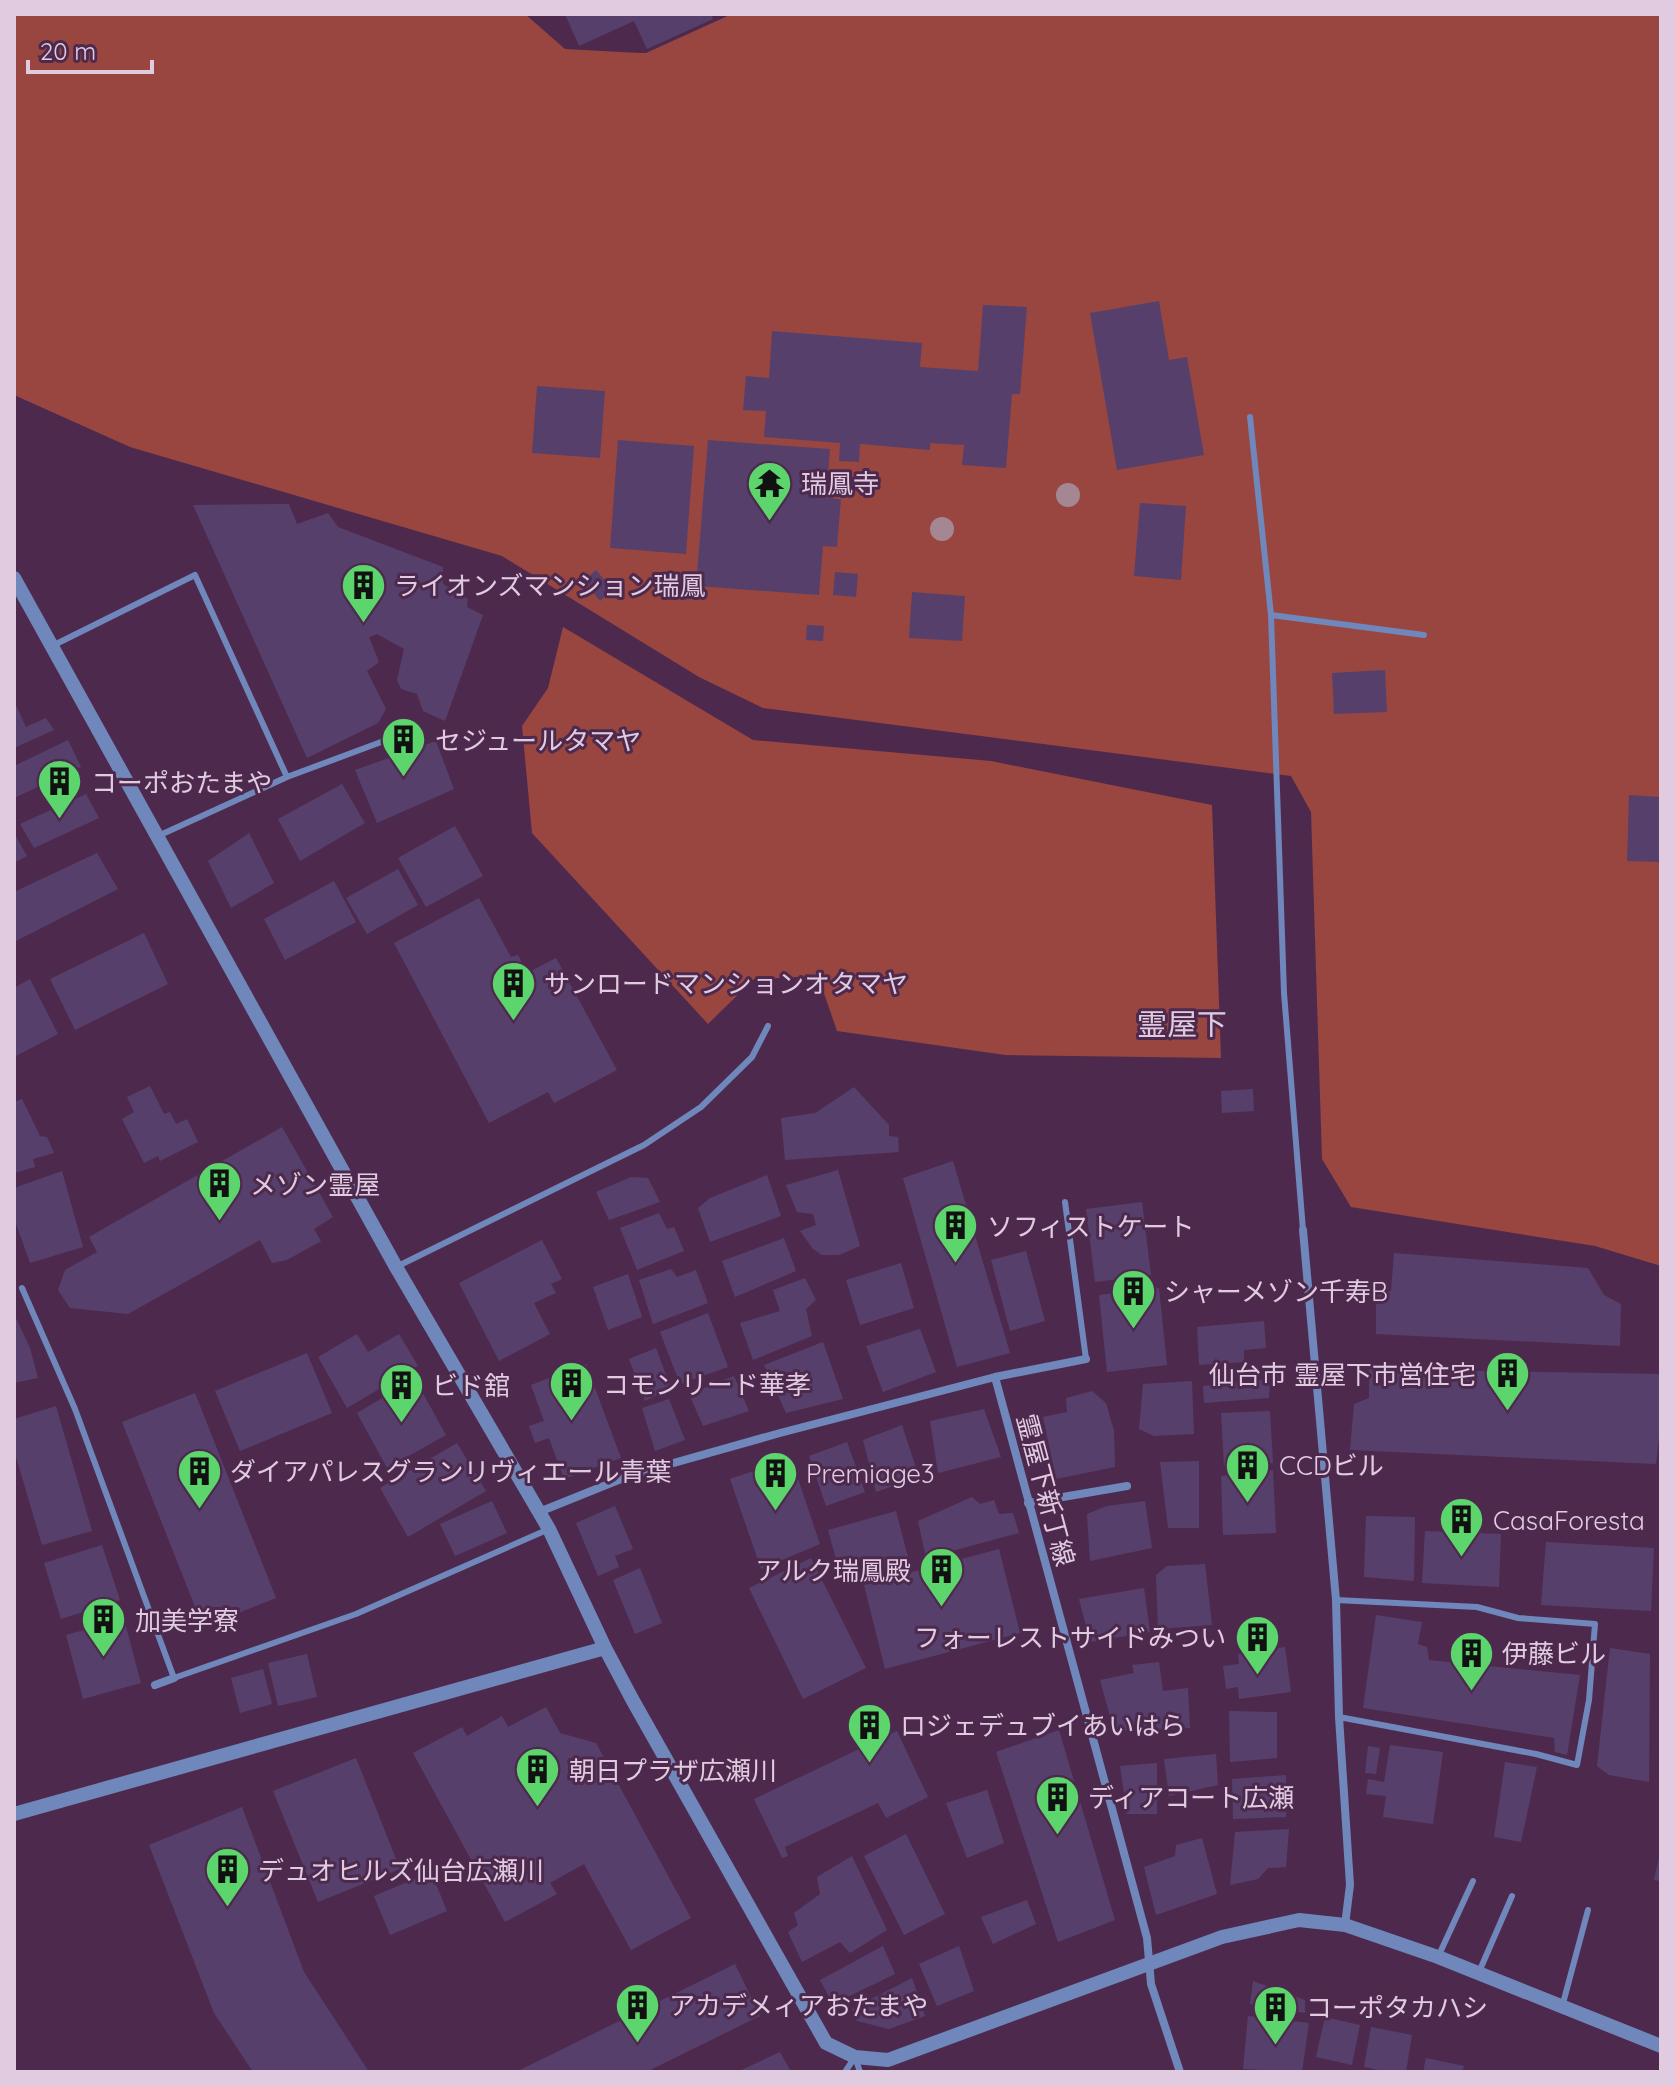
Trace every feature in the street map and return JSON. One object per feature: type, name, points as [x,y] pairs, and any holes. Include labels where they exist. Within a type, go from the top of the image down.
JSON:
[{"type":"street","points":[[14,578],[396,1267],[549,1529],[605,1648],[826,2043],[855,2057],[888,2060],[1222,1937],[1299,1920],[1345,1925],[1438,1957],[1661,2046]]},
{"type":"street","points":[[1303,1230],[1336,1600],[1339,1717],[1350,1885],[1345,1925]]},
{"type":"street","points":[[539,1512],[631,1475],[780,1433],[995,1377],[1086,1359]]},
{"type":"street","name":"霊屋下新丁線","points":[[995,1377],[1147,1938],[1151,1984],[1180,2072]]},
{"type":"street","points":[[1028,1503],[1127,1486]]},
{"type":"street","points":[[14,1814],[605,1648]]},
{"type":"street","points":[[155,1685],[174,1678]]},
{"type":"lane","points":[[1250,417],[1271,615],[1284,993],[1303,1230]]},
{"type":"lane","points":[[52,646],[195,575],[287,777]]},
{"type":"lane","points":[[1271,615],[1424,635]]},
{"type":"lane","points":[[158,836],[287,777],[416,729]]},
{"type":"lane","points":[[396,1267],[644,1145],[701,1107],[752,1057],[768,1026]]},
{"type":"lane","points":[[1065,1202],[1086,1359]]},
{"type":"lane","points":[[22,1288],[75,1409],[174,1678],[356,1614],[549,1529]]},
{"type":"lane","points":[[1336,1600],[1477,1607],[1518,1618],[1595,1624],[1589,1700],[1577,1765],[1536,1754],[1339,1717]]},
{"type":"lane","points":[[1438,1957],[1473,1881]]},
{"type":"lane","points":[[1478,1975],[1512,1896]]},
{"type":"lane","points":[[1562,2007],[1588,1910]]},
{"type":"lane","points":[[845,2072],[855,2057]]},
{"type":"lane","points":[[855,2057],[860,2072]]},
{"type":"shaded area","points":[[14,14],[525,14],[565,49],[646,53],[732,14],[1661,14],[1661,1266],[1595,1246],[1351,1207],[1322,1159],[1311,812],[1291,776],[763,708],[699,677],[502,556],[130,447],[14,395]]},
{"type":"shaded area","points":[[563,627],[753,740],[991,761],[1212,805],[1221,1058],[1005,1055],[837,1031],[818,976],[754,979],[708,1024],[532,833],[522,726],[548,688]]},
{"type":"building","points":[[565,14],[711,14],[713,19],[647,49],[634,21],[579,46]]},
{"type":"building","points":[[1159,301],[1169,360],[1187,357],[1204,455],[1117,470],[1090,313]]},
{"type":"building","points":[[983,305],[1027,307],[1020,394],[1012,394],[1006,468],[962,465],[964,445],[930,443],[930,450],[860,444],[859,462],[839,461],[840,443],[764,437],[766,411],[743,410],[746,376],[769,378],[772,331],[922,343],[920,367],[978,371]]},
{"type":"building","points":[[537,386],[605,391],[600,458],[532,453]]},
{"type":"building","points":[[618,440],[694,446],[686,554],[610,548]]},
{"type":"building","name":"瑞鳳寺","points":[[708,440],[830,449],[826,498],[841,499],[837,547],[823,546],[819,595],[696,586]]},
{"type":"building","points":[[1140,503],[1186,506],[1181,580],[1134,576]]},
{"type":"building","name":"ライオンズマンション瑞鳳","points":[[289,504],[297,524],[328,513],[338,527],[443,567],[443,584],[468,599],[467,607],[483,615],[445,721],[423,711],[417,694],[401,689],[397,680],[404,649],[377,634],[369,637],[379,662],[367,671],[386,709],[378,723],[307,758],[193,505]]},
{"type":"building","points":[[596,570],[613,590],[600,601],[584,581]]},
{"type":"building","points":[[835,572],[858,574],[856,597],[833,595]]},
{"type":"building","points":[[912,592],[965,596],[962,641],[909,638]]},
{"type":"building","points":[[807,625],[824,626],[823,641],[806,640]]},
{"type":"building","points":[[1385,670],[1387,712],[1334,714],[1332,673]]},
{"type":"building","points":[[14,701],[26,727],[46,718],[54,730],[14,748]]},
{"type":"building","points":[[68,740],[81,767],[14,798],[14,766]]},
{"type":"building","name":"セジュールタマヤ","points":[[436,741],[454,789],[377,823],[355,770]]},
{"type":"building","points":[[342,784],[365,823],[300,861],[278,819]]},
{"type":"building","name":"コーポおたまや","points":[[86,794],[99,818],[34,848],[20,824]]},
{"type":"building","points":[[1629,795],[1661,797],[1661,862],[1627,861]]},
{"type":"building","points":[[455,826],[483,876],[426,907],[398,858]]},
{"type":"building","points":[[14,833],[27,856],[14,863]]},
{"type":"building","points":[[249,833],[274,883],[231,908],[208,861]]},
{"type":"building","points":[[97,853],[118,889],[14,942],[14,892]]},
{"type":"building","points":[[398,869],[418,905],[367,934],[346,898]]},
{"type":"building","points":[[334,881],[356,922],[285,960],[264,919]]},
{"type":"building","name":"サンロードマンションオタマヤ","points":[[479,898],[511,957],[518,955],[527,973],[556,958],[617,1070],[554,1103],[548,1092],[489,1123],[394,943]]},
{"type":"building","points":[[144,933],[168,984],[75,1030],[50,979]]},
{"type":"building","points":[[30,979],[58,1034],[14,1057],[14,988]]},
{"type":"building","points":[[150,1086],[164,1114],[170,1112],[176,1124],[187,1119],[198,1142],[160,1161],[158,1156],[144,1163],[122,1119],[134,1112],[127,1097]]},
{"type":"building","points":[[854,1087],[889,1125],[889,1136],[898,1137],[899,1152],[785,1160],[781,1118],[815,1113]]},
{"type":"building","points":[[1253,1089],[1254,1111],[1222,1113],[1221,1091]]},
{"type":"building","points":[[22,1099],[40,1136],[47,1137],[54,1153],[33,1159],[35,1167],[14,1173],[14,1102]]},
{"type":"building","name":"メゾン霊屋","points":[[282,1127],[333,1217],[314,1229],[321,1241],[287,1260],[272,1263],[260,1240],[128,1314],[70,1308],[58,1290],[65,1270],[97,1252],[89,1237]]},
{"type":"building","name":"ソフィストケート","points":[[953,1161],[1010,1353],[957,1367],[903,1178]]},
{"type":"building","points":[[838,1170],[860,1246],[839,1255],[822,1255],[813,1249],[800,1231],[816,1225],[813,1214],[797,1212],[786,1185]]},
{"type":"building","points":[[62,1171],[83,1247],[30,1263],[14,1218],[14,1188]]},
{"type":"building","points":[[767,1175],[781,1216],[710,1242],[698,1208],[710,1198]]},
{"type":"building","points":[[631,1177],[648,1178],[660,1202],[609,1220],[596,1192]]},
{"type":"building","points":[[1142,1202],[1151,1275],[1095,1282],[1086,1209]]},
{"type":"building","points":[[659,1213],[667,1229],[674,1227],[684,1251],[637,1270],[620,1228]]},
{"type":"building","points":[[784,1238],[796,1271],[735,1297],[722,1261]]},
{"type":"building","points":[[542,1240],[562,1279],[551,1284],[556,1293],[534,1303],[550,1334],[499,1361],[459,1283]]},
{"type":"building","points":[[1026,1251],[1045,1321],[1010,1331],[991,1260]]},
{"type":"building","name":"仙台市 霊屋下市営住宅","points":[[1394,1253],[1588,1268],[1604,1295],[1621,1304],[1620,1346],[1376,1334],[1376,1292],[1391,1291]]},
{"type":"building","points":[[901,1263],[914,1308],[860,1325],[846,1280]]},
{"type":"building","points":[[671,1269],[677,1277],[696,1270],[708,1303],[653,1324],[639,1280]]},
{"type":"building","points":[[628,1274],[642,1317],[608,1330],[593,1287]]},
{"type":"building","points":[[805,1278],[816,1300],[806,1309],[812,1336],[753,1360],[740,1323],[780,1311],[773,1290]]},
{"type":"building","name":"シャーメゾン千寿B","points":[[1159,1288],[1167,1365],[1107,1372],[1099,1295]]},
{"type":"building","points":[[708,1313],[728,1367],[680,1384],[660,1332]]},
{"type":"building","points":[[14,1314],[30,1348],[38,1378],[14,1383]]},
{"type":"building","points":[[1264,1321],[1266,1348],[1244,1350],[1244,1362],[1199,1365],[1197,1327]]},
{"type":"building","points":[[920,1329],[936,1372],[883,1392],[866,1346]]},
{"type":"building","points":[[357,1334],[368,1352],[399,1334],[418,1366],[347,1408],[318,1357]]},
{"type":"building","points":[[823,1342],[843,1399],[786,1413],[764,1365]]},
{"type":"building","points":[[656,1348],[671,1388],[645,1401],[629,1359]]},
{"type":"building","points":[[307,1353],[332,1413],[240,1451],[215,1391]]},
{"type":"building","name":"コモンリード華孝","points":[[586,1364],[621,1458],[564,1479],[549,1438],[535,1443],[529,1426],[544,1421],[531,1385]]},
{"type":"building","name":"仙台市 霊屋下市営住宅","points":[[1369,1369],[1661,1374],[1661,1421],[1656,1464],[1350,1450],[1354,1404],[1369,1398]]},
{"type":"building","points":[[734,1376],[749,1411],[703,1426],[689,1394]]},
{"type":"building","name":"ビド舘","points":[[415,1379],[446,1435],[387,1468],[357,1413]]},
{"type":"building","points":[[1270,1379],[1269,1398],[1204,1403],[1203,1386]]},
{"type":"building","points":[[1192,1381],[1194,1434],[1154,1436],[1139,1429],[1143,1384]]},
{"type":"building","points":[[1092,1391],[1106,1403],[1114,1431],[1115,1467],[1056,1479],[1043,1417],[1067,1412],[1066,1398]]},
{"type":"building","name":"ダイアパレスグランリヴィエール青葉","points":[[195,1393],[276,1598],[203,1627],[122,1422]]},
{"type":"building","points":[[669,1399],[685,1440],[655,1451],[642,1408]]},
{"type":"building","points":[[56,1406],[92,1531],[42,1545],[14,1450],[14,1419]]},
{"type":"building","points":[[984,1409],[1001,1457],[938,1473],[930,1421]]},
{"type":"building","points":[[1270,1411],[1273,1463],[1224,1466],[1221,1413]]},
{"type":"building","points":[[902,1425],[919,1477],[876,1492],[863,1440]]},
{"type":"building","points":[[847,1442],[865,1492],[826,1506],[809,1456]]},
{"type":"building","points":[[457,1443],[486,1491],[408,1537],[380,1488]]},
{"type":"building","name":"Premiage3","points":[[791,1458],[820,1544],[761,1569],[730,1479]]},
{"type":"building","points":[[1199,1461],[1199,1528],[1168,1528],[1160,1462]]},
{"type":"building","name":"CCDビル","points":[[1273,1470],[1276,1533],[1223,1535],[1221,1476]]},
{"type":"building","points":[[972,1497],[980,1504],[994,1500],[999,1514],[1013,1513],[1019,1533],[926,1558],[918,1521]]},
{"type":"building","points":[[492,1501],[507,1533],[455,1556],[440,1524]]},
{"type":"building","points":[[1145,1501],[1152,1548],[1090,1561],[1087,1514],[1107,1506]]},
{"type":"building","points":[[615,1506],[633,1549],[615,1556],[619,1567],[598,1576],[576,1523]]},
{"type":"building","points":[[896,1511],[909,1561],[842,1580],[828,1530]]},
{"type":"building","points":[[1366,1516],[1415,1517],[1414,1581],[1364,1577]]},
{"type":"building","name":"CasaForesta","points":[[1425,1531],[1501,1534],[1499,1587],[1422,1583]]},
{"type":"building","points":[[1546,1542],[1654,1548],[1651,1611],[1541,1605]]},
{"type":"building","points":[[102,1545],[120,1600],[61,1619],[44,1563]]},
{"type":"building","name":"アルク瑞鳳殿","points":[[999,1549],[1020,1633],[885,1669],[864,1585]]},
{"type":"building","points":[[811,1558],[866,1668],[803,1699],[749,1588]]},
{"type":"building","points":[[1205,1564],[1212,1625],[1158,1629],[1156,1575],[1167,1566]]},
{"type":"building","points":[[640,1568],[662,1623],[635,1634],[613,1580]]},
{"type":"building","points":[[1144,1588],[1150,1632],[1090,1642],[1079,1599]]},
{"type":"building","name":"伊藤ビル","points":[[1376,1615],[1422,1622],[1418,1644],[1427,1647],[1429,1660],[1580,1675],[1567,1755],[1555,1752],[1554,1738],[1363,1708]]},
{"type":"building","name":"加美学寮","points":[[124,1619],[141,1683],[83,1699],[66,1635]]},
{"type":"building","name":"フォーレストサイドみつい","points":[[1285,1647],[1291,1692],[1239,1699],[1238,1687],[1226,1689],[1223,1666],[1239,1664],[1238,1654]]},
{"type":"building","points":[[1610,1648],[1650,1654],[1649,1782],[1609,1775],[1597,1766]]},
{"type":"building","points":[[307,1654],[317,1697],[278,1706],[268,1663]]},
{"type":"building","points":[[1159,1662],[1163,1691],[1188,1688],[1190,1728],[1114,1731],[1100,1680],[1134,1673],[1132,1665]]},
{"type":"building","points":[[263,1669],[272,1704],[240,1713],[231,1678]]},
{"type":"building","name":"朝日プラザ広瀬川","points":[[546,1707],[560,1733],[596,1743],[691,1918],[631,1950],[584,1864],[550,1883],[557,1894],[505,1922],[413,1753],[462,1727],[467,1736],[502,1716],[508,1727]]},
{"type":"building","points":[[1229,1711],[1277,1712],[1277,1758],[1230,1762]]},
{"type":"building","name":"ディアコート広瀬","points":[[1059,1730],[1115,1920],[1058,1942],[996,1752]]},
{"type":"building","name":"ロジェデュブイあいはら","points":[[897,1731],[928,1797],[886,1818],[878,1803],[785,1847],[788,1856],[782,1858],[754,1799]]},
{"type":"building","points":[[1390,1745],[1443,1752],[1433,1824],[1383,1817],[1386,1796],[1366,1794],[1368,1779],[1384,1782]]},
{"type":"building","points":[[1368,1746],[1380,1748],[1376,1774],[1365,1773]]},
{"type":"building","points":[[1216,1754],[1218,1785],[1169,1796],[1164,1759]]},
{"type":"building","points":[[356,1758],[400,1869],[318,1902],[273,1791]]},
{"type":"building","points":[[1505,1762],[1537,1767],[1521,1842],[1494,1837]]},
{"type":"building","points":[[1157,1763],[1157,1814],[1127,1814],[1120,1766]]},
{"type":"building","points":[[1286,1775],[1286,1817],[1233,1819],[1232,1779]]},
{"type":"building","points":[[987,1790],[1004,1843],[967,1858],[946,1803]]},
{"type":"building","name":"デュオヒルズ仙台広瀬川","points":[[242,1807],[304,1972],[369,2072],[253,2072],[214,2013],[149,1845]]},
{"type":"building","points":[[1289,1829],[1286,1867],[1268,1868],[1258,1879],[1230,1885],[1235,1832]]},
{"type":"building","points":[[906,1834],[945,1914],[904,1935],[864,1856]]},
{"type":"building","points":[[1202,1838],[1217,1894],[1156,1915],[1144,1867],[1175,1856],[1176,1845]]},
{"type":"building","points":[[1661,1854],[1661,1881],[1654,1880]]},
{"type":"building","points":[[852,1856],[887,1930],[850,1953],[840,1942],[802,1962],[788,1932],[798,1925],[794,1913],[820,1894],[817,1877]]},
{"type":"building","points":[[431,1872],[447,1911],[390,1935],[374,1896]]},
{"type":"building","points":[[1027,1900],[1036,1924],[993,1944],[981,1917]]},
{"type":"building","points":[[883,1946],[895,1974],[833,2004],[820,1980]]},
{"type":"building","points":[[959,1946],[974,1991],[937,2006],[919,1964]]},
{"type":"building","name":"アカデメィアおたまや","points":[[735,1964],[760,2016],[646,2072],[516,2072]]},
{"type":"building","points":[[912,1978],[925,2016],[889,2029],[857,2021],[852,2009]]},
{"type":"building","points":[[1253,1981],[1305,2000],[1305,2013],[1250,2004]]},
{"type":"building","name":"コーポタカハシ","points":[[1248,2016],[1309,2023],[1302,2072],[1243,2069]]},
{"type":"building","points":[[1325,2017],[1360,2025],[1352,2065],[1316,2057]]},
{"type":"building","points":[[1371,2027],[1412,2035],[1406,2072],[1364,2067]]},
{"type":"building","points":[[780,2052],[791,2072],[737,2072]]},
{"type":"building","points":[[1426,2058],[1464,2066],[1462,2072],[1423,2072]]},
{"type":"place","name":"瑞鳳寺","points":[[770,522]]},
{"type":"place","name":"ライオンズマンション瑞鳳","points":[[363,624]]},
{"type":"place","name":"セジュールタマヤ","points":[[404,779]]},
{"type":"place","name":"コーポおたまや","points":[[60,821]]},
{"type":"place","name":"サンロードマンションオタマヤ","points":[[513,1022]]},
{"type":"place","name":"メゾン霊屋","points":[[219,1223]]},
{"type":"place","name":"ソフィストケート","points":[[956,1265]]},
{"type":"place","name":"シャーメゾン千寿B","points":[[1133,1330]]},
{"type":"place","name":"仙台市 霊屋下市営住宅","points":[[1507,1413]]},
{"type":"place","name":"コモンリード華孝","points":[[572,1423]]},
{"type":"place","name":"ビド舘","points":[[401,1424]]},
{"type":"place","name":"CCDビル","points":[[1248,1504]]},
{"type":"place","name":"ダイアパレスグランリヴィエール青葉","points":[[199,1510]]},
{"type":"place","name":"Premiage3","points":[[775,1512]]},
{"type":"place","name":"CasaForesta","points":[[1462,1559]]},
{"type":"place","name":"アルク瑞鳳殿","points":[[942,1609]]},
{"type":"place","name":"加美学寮","points":[[104,1659]]},
{"type":"place","name":"フォーレストサイドみつい","points":[[1257,1676]]},
{"type":"place","name":"伊藤ビル","points":[[1471,1692]]},
{"type":"place","name":"ロジェデュブイあいはら","points":[[869,1764]]},
{"type":"place","name":"朝日プラザ広瀬川","points":[[538,1809]]},
{"type":"place","name":"ディアコート広瀬","points":[[1057,1836]]},
{"type":"place","name":"デュオヒルズ仙台広瀬川","points":[[227,1909]]},
{"type":"place","name":"アカデメィアおたまや","points":[[638,2044]]},
{"type":"place","name":"コーポタカハシ","points":[[1275,2046]]},
{"type":"district","name":"霊屋下","points":[[1182,1024]]}]
